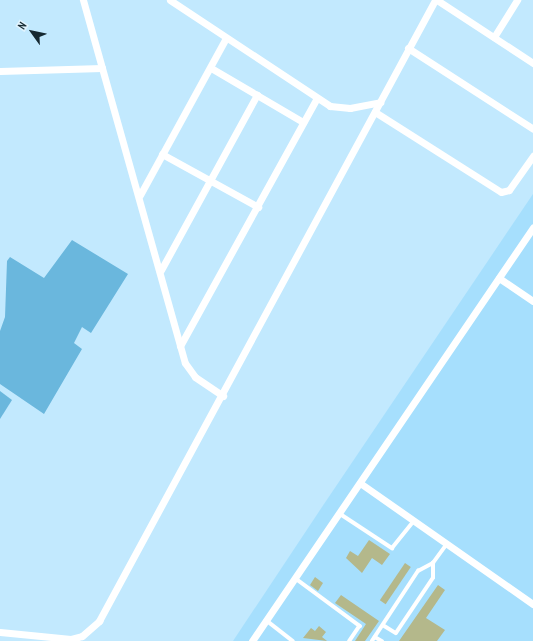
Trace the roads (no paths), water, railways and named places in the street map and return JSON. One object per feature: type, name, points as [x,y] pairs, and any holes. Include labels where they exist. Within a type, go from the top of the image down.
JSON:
[{"type":"street","points":[[170,0],[317,98],[339,108],[380,102]]},
{"type":"street","points":[[0,632],[71,640],[82,636],[99,621],[223,396],[408,48],[436,0],[533,63]]},
{"type":"street","points":[[494,37],[517,0]]},
{"type":"street","points":[[85,1],[102,68],[161,270],[180,346],[190,372],[223,396]]},
{"type":"street","points":[[140,195],[211,68],[226,38]]},
{"type":"street","points":[[408,48],[533,129]]},
{"type":"street","points":[[0,71],[102,68]]},
{"type":"street","points":[[211,68],[303,122]]},
{"type":"street","points":[[161,270],[209,180],[257,95]]},
{"type":"street","points":[[180,346],[317,98]]},
{"type":"street","points":[[375,112],[501,192],[509,190],[533,156]]},
{"type":"street","points":[[162,154],[258,207]]},
{"type":"street","points":[[252,641],[533,228]]},
{"type":"street","points":[[499,278],[533,301]]},
{"type":"street","points":[[360,483],[533,604]]},
{"type":"lane","points":[[339,513],[392,548],[414,521]]},
{"type":"lane","points":[[372,641],[418,571],[433,563],[447,544]]},
{"type":"lane","points":[[383,625],[396,633],[434,578],[433,563]]},
{"type":"lane","points":[[295,578],[360,626],[350,641]]},
{"type":"lane","points":[[266,620],[293,641]]},
{"type":"lane","points":[[375,637],[382,641]]}]
